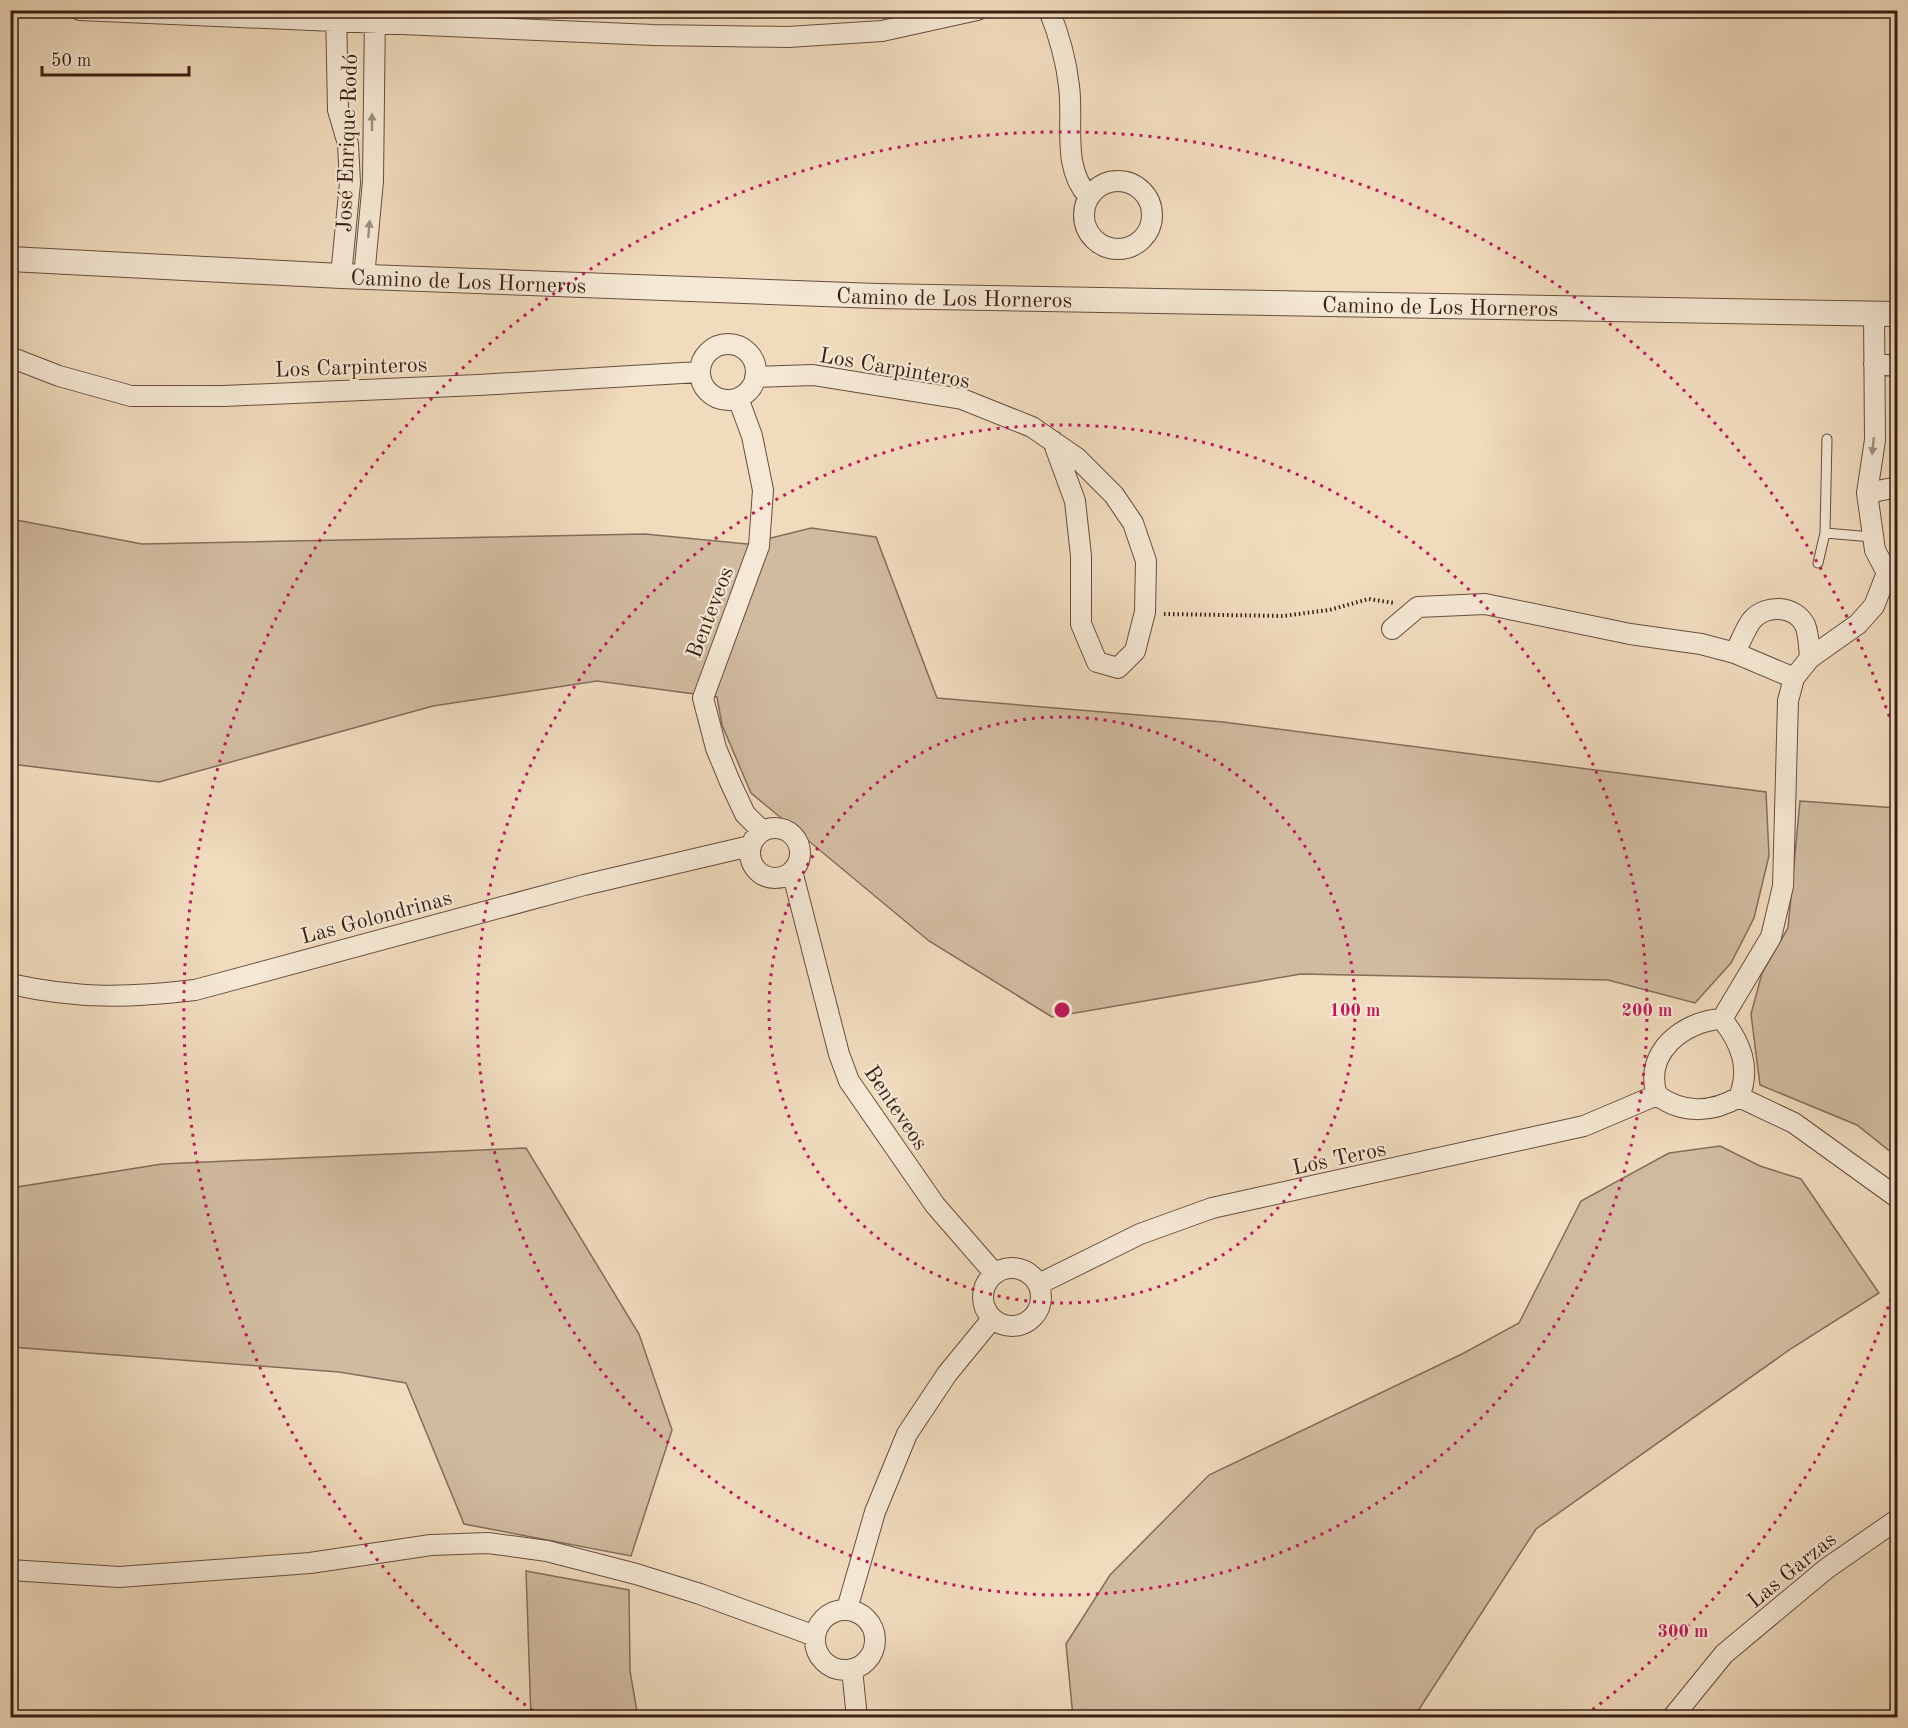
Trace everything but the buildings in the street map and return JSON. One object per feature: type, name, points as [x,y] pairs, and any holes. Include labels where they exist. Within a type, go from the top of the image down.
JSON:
[{"type":"street","points":[[80,10],[374,17],[652,35],[788,37],[882,32],[922,17],[977,10]]},
{"type":"street","points":[[1049,10],[1060,38],[1070,87],[1071,159],[1079,185],[1089,196]]},
{"type":"street","name":"José Enrique Rodó","points":[[335,16],[338,110],[348,144],[352,277]]},
{"type":"street","name":"José Enrique Rodó","points":[[352,277],[373,180],[374,17]]},
{"type":"street","name":"Camino de Los Horneros","points":[[10,260],[352,277],[877,296],[1886,313]]},
{"type":"street","points":[[1722,1019],[1771,937],[1783,886],[1788,701],[1794,678],[1810,658],[1858,624],[1874,606],[1892,571],[1880,563],[1872,537],[1867,493],[1875,440],[1874,364],[1886,313]]},
{"type":"street","points":[[721,344],[730,344],[740,346],[753,359],[755,377],[746,393],[738,398],[720,399],[705,389],[699,372],[706,354],[721,344]]},
{"type":"street","name":"Los Carpinteros","points":[[10,357],[59,376],[131,396],[224,396],[478,385],[699,372]]},
{"type":"street","points":[[1874,364],[1898,366]]},
{"type":"street","name":"Los Carpinteros","points":[[755,377],[813,375],[962,399],[1032,427],[1053,441],[1077,458],[1114,495],[1133,523],[1146,561],[1145,612],[1134,651],[1118,668],[1097,662],[1081,624],[1081,556],[1075,501],[1053,441]]},
{"type":"street","name":"Benteveos","points":[[738,398],[752,436],[763,490],[759,546],[703,698],[716,748],[756,839],[751,862],[762,875],[778,879],[792,871],[797,865],[800,849],[792,835],[778,828],[756,839]]},
{"type":"street","points":[[1867,493],[1898,487]]},
{"type":"street","points":[[1392,628],[1418,607],[1485,604],[1630,634],[1701,644],[1735,653],[1794,678]]},
{"type":"street","points":[[1735,653],[1751,621],[1768,610],[1779,608],[1790,611],[1805,626],[1810,658]]},
{"type":"street","name":"Las Golondrinas","points":[[10,984],[94,997],[137,997],[195,990],[756,839]]},
{"type":"street","name":"Benteveos","points":[[792,871],[838,1054],[849,1081],[936,1205],[995,1274]]},
{"type":"street","points":[[1722,1019],[1738,1042],[1744,1058],[1744,1084],[1739,1097],[1714,1108],[1680,1109],[1657,1095],[1653,1083],[1654,1073],[1674,1036],[1689,1026],[1706,1020],[1722,1019]]},
{"type":"street","name":"Los Teros","points":[[1039,1284],[1140,1234],[1212,1208],[1584,1126],[1657,1095]]},
{"type":"street","points":[[1739,1097],[1794,1123],[1898,1198]]},
{"type":"street","points":[[1019,1268],[1027,1272],[1039,1284],[1042,1293],[1039,1311],[1026,1324],[1008,1327],[992,1319],[983,1301],[984,1290],[995,1274],[1002,1269],[1019,1268]]},
{"type":"street","points":[[847,1610],[875,1512],[907,1434],[947,1374],[992,1319]]},
{"type":"street","name":"Las Garzas","points":[[1672,1718],[1724,1654],[1826,1569],[1898,1519]]},
{"type":"street","points":[[10,1570],[119,1577],[310,1563],[431,1545],[488,1543],[547,1551],[636,1574],[700,1593],[815,1636]]},
{"type":"street","points":[[847,1610],[864,1616],[874,1632],[873,1651],[861,1665],[852,1669],[833,1667],[825,1662],[816,1646],[815,1636],[822,1620],[830,1614],[847,1610]]},
{"type":"street","points":[[852,1669],[857,1718]]},
{"type":"lane","points":[[1818,563],[1825,532],[1827,439]]},
{"type":"lane","points":[[1825,532],[1872,537]]},
{"type":"path","points":[[1145,612],[1283,616],[1329,610],[1369,599],[1418,607]]},
{"type":"shaded area","points":[[11,519],[142,544],[645,534],[747,544],[811,528],[876,537],[937,698],[1223,722],[1766,792],[1769,856],[1754,918],[1731,963],[1695,1003],[1608,980],[1301,974],[1052,1017],[929,941],[751,793],[722,725],[717,697],[597,681],[433,706],[159,782],[11,764]]},
{"type":"shaded area","points":[[1800,801],[1897,808],[1897,1157],[1857,1125],[1760,1085],[1751,1014],[1762,973],[1788,928]]},
{"type":"shaded area","points":[[1720,1146],[1760,1166],[1801,1179],[1879,1293],[1792,1348],[1536,1529],[1414,1717],[1073,1717],[1066,1644],[1110,1575],[1209,1475],[1462,1354],[1519,1323],[1581,1201],[1669,1153]]},
{"type":"shaded area","points":[[526,1148],[639,1334],[672,1430],[631,1556],[464,1524],[406,1383],[339,1372],[11,1347],[11,1188],[162,1164]]},
{"type":"shaded area","points":[[526,1571],[629,1590],[630,1671],[638,1717],[531,1717]]}]
